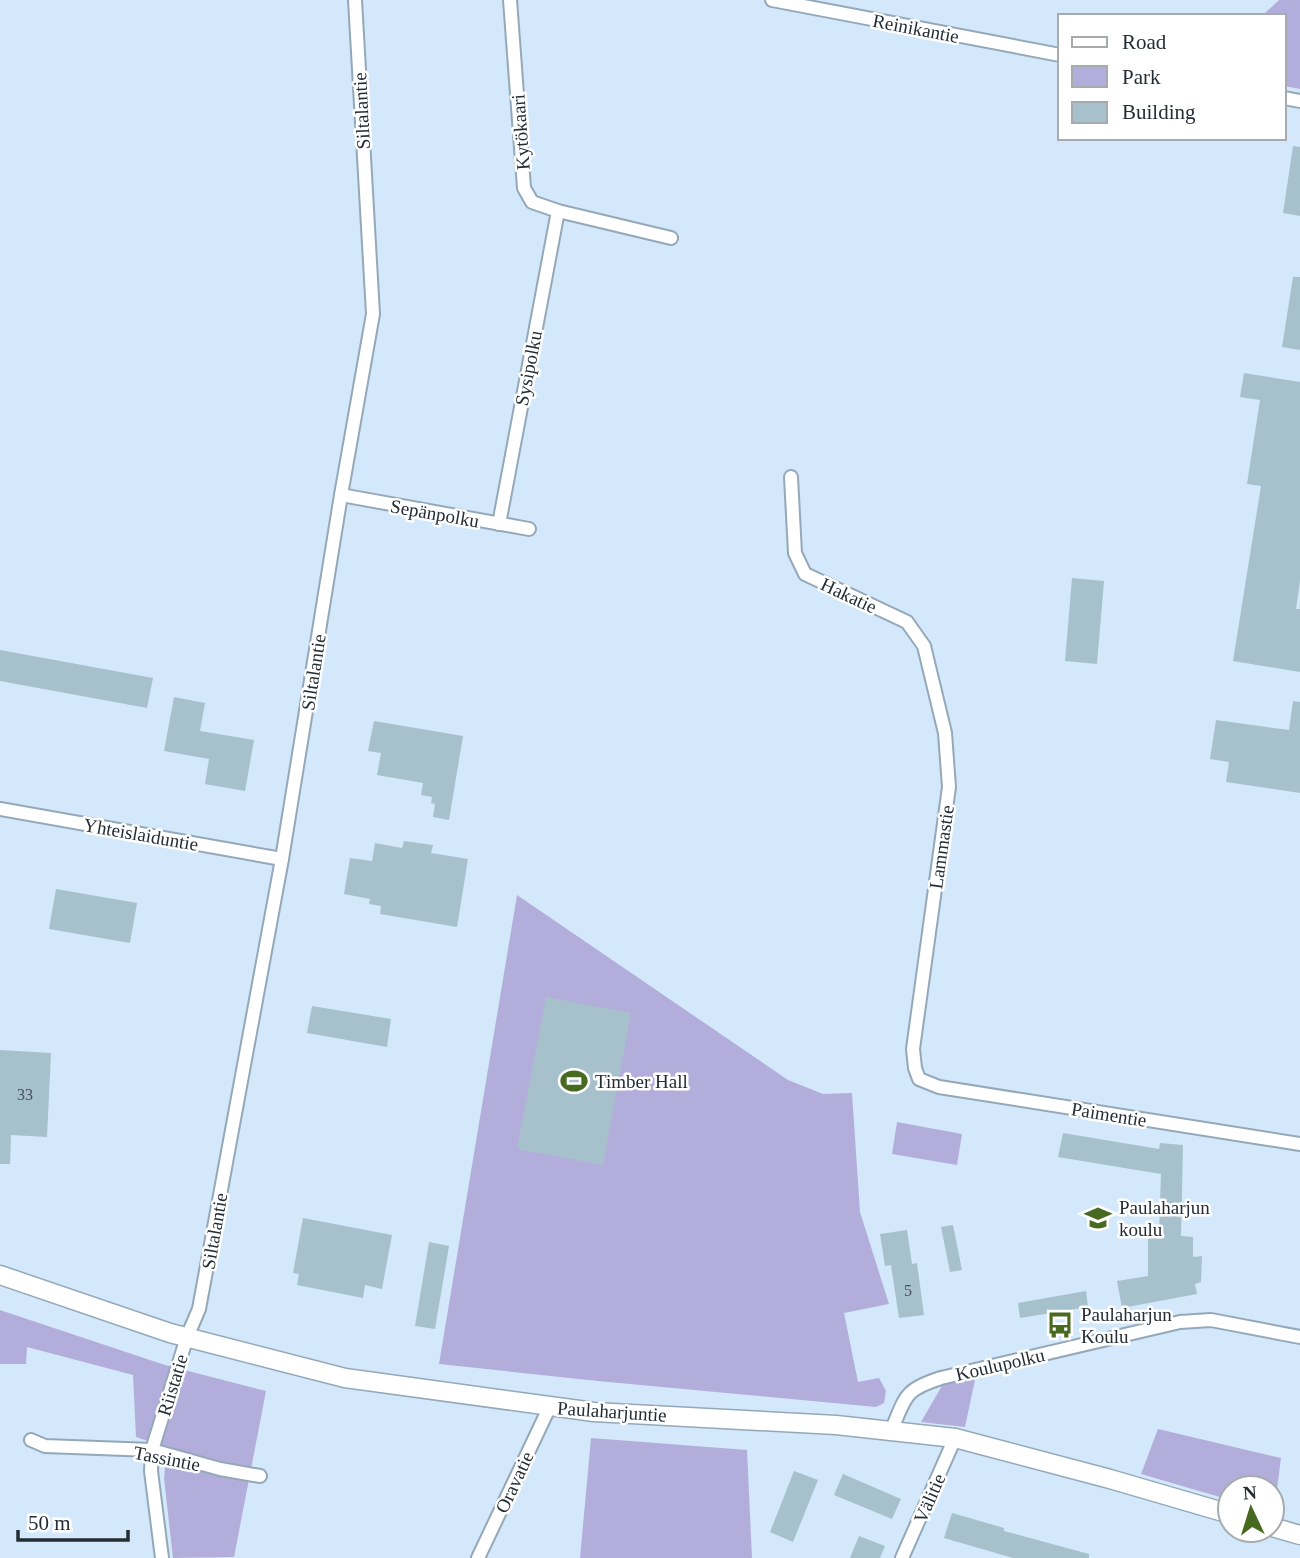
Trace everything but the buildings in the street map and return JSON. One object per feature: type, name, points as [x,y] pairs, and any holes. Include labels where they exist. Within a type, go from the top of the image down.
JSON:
[{"type":"main road","name":"Paulaharjuntie","points":[[0,1275],[187,1337],[345,1378],[608,1412],[836,1425],[956,1438],[1216,1510]]},
{"type":"street","name":"Siltalantie","points":[[187,1337],[199,1310],[282,859],[373,314],[355,0]]},
{"type":"street","name":"Kytökaari","points":[[510,0],[524,188],[532,202],[558,211],[671,238]]},
{"type":"street","name":"Reinikantie","points":[[772,0],[1058,55]]},
{"type":"street","name":"Sysipolku","points":[[499,524],[558,211]]},
{"type":"street","name":"Hakatie","points":[[790,477],[795,553],[805,574],[907,622]]},
{"type":"street","name":"Sepänpolku","points":[[341,495],[529,529]]},
{"type":"street","name":"Lammastie","points":[[907,622],[924,646],[945,733],[949,787],[913,1049],[919,1079]]},
{"type":"street","name":"Yhteislaiduntie","points":[[0,809],[282,859]]},
{"type":"street","name":"Paimentie","points":[[919,1079],[940,1087],[1300,1144]]},
{"type":"street","name":"Koulupolku","points":[[891,1431],[906,1396],[918,1385],[1180,1322],[1211,1320],[1300,1337]]},
{"type":"street","name":"Riistatie","points":[[162,1558],[151,1471],[152,1450],[187,1337]]},
{"type":"street","name":"Oravatie","points":[[478,1558],[550,1406]]},
{"type":"street","name":"Välitie","points":[[902,1558],[956,1438]]},
{"type":"street","name":"Tassintie","points":[[31,1440],[45,1446],[152,1450],[220,1469],[260,1476]]},
{"type":"green space","points":[[1279,0],[1300,0],[1300,89],[1286,86],[1286,14],[1264,14]]},
{"type":"green space","points":[[517,895],[788,1080],[823,1094],[852,1093],[860,1212],[889,1304],[844,1313],[858,1382],[879,1378],[886,1391],[884,1403],[876,1407],[439,1364]]},
{"type":"green space","points":[[897,1122],[962,1134],[957,1165],[892,1154]]},
{"type":"green space","points":[[0,1310],[165,1365],[266,1391],[234,1557],[173,1558],[164,1478],[167,1448],[136,1437],[133,1375],[27,1347],[26,1364],[0,1364]]},
{"type":"green space","points":[[976,1375],[965,1427],[921,1422],[943,1384]]},
{"type":"green space","points":[[1158,1429],[1281,1458],[1279,1474],[1216,1474],[1216,1496],[1141,1474]]},
{"type":"green space","points":[[591,1438],[747,1450],[752,1558],[580,1558]]},
{"type":"place","name":"Timber Hall","points":[[574,1081]]},
{"type":"place","name":"Paulaharjun koulu","points":[[1098,1218]]},
{"type":"place","name":"Paulaharjun Koulu","points":[[1060,1325]]}]
